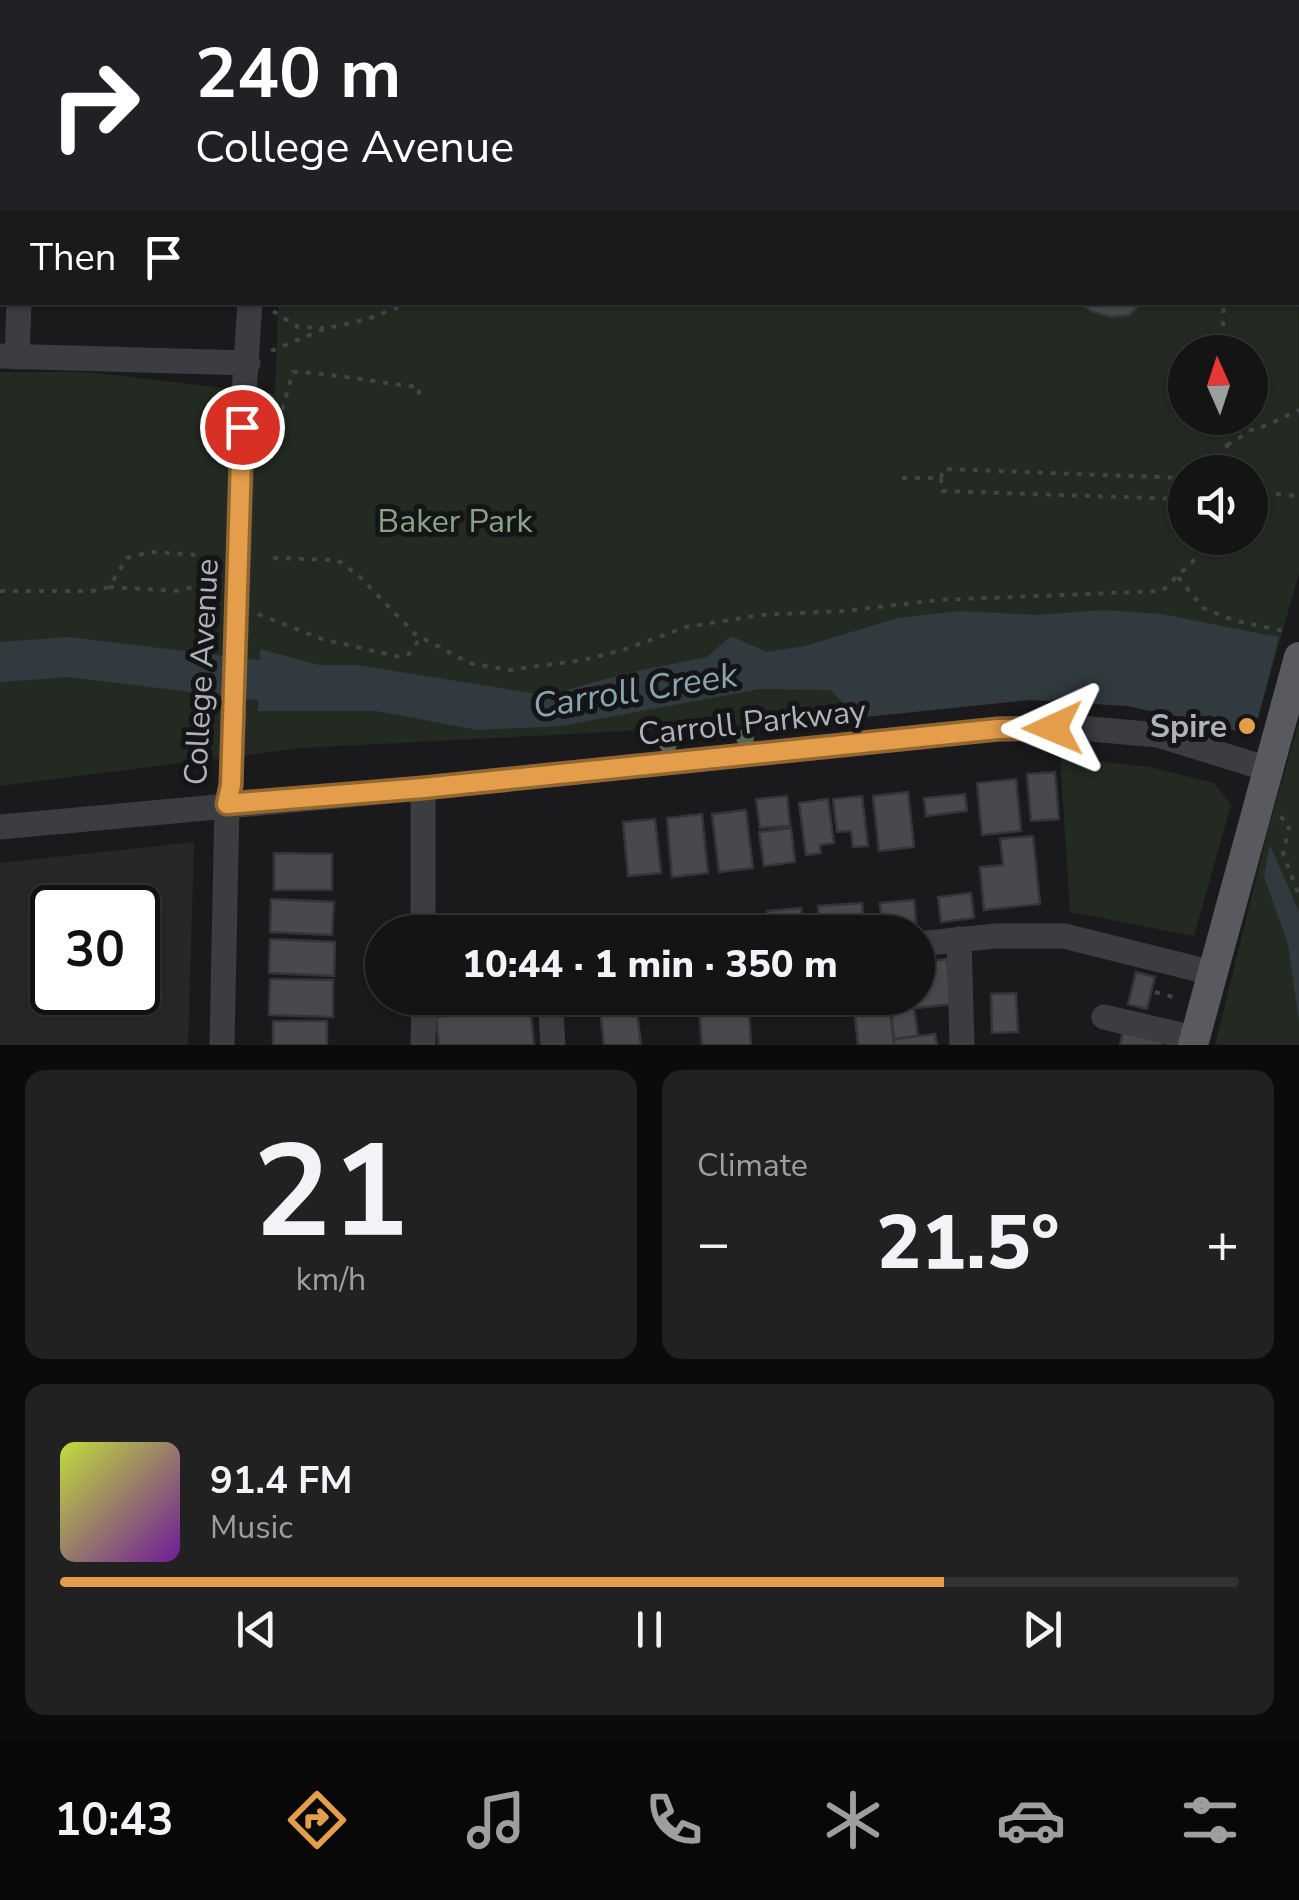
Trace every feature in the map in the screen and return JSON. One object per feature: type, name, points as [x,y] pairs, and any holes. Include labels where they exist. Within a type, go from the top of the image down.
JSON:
[{"type":"main road","points":[[1194,1042],[1299,659]]},
{"type":"street","points":[[18,305],[9,357],[248,363]]},
{"type":"street","name":"College Avenue","points":[[222,1045],[227,804],[237,644],[244,394],[261,307]]},
{"type":"street","name":"Carroll Parkway","points":[[0,827],[998,729],[1080,728],[1158,735],[1268,769]]},
{"type":"street","points":[[423,788],[424,915]]},
{"type":"street","points":[[935,942],[1064,936],[1213,973]]},
{"type":"street","points":[[959,939],[962,1045]]},
{"type":"street","points":[[423,1045],[424,1015]]},
{"type":"street","points":[[551,1015],[553,1045]]},
{"type":"street","points":[[1104,1017],[1194,1042]]},
{"type":"path","points":[[248,363],[283,344],[404,305]]},
{"type":"path","points":[[1223,335],[1224,305]]},
{"type":"path","points":[[261,307],[298,327],[328,328]]},
{"type":"path","points":[[270,428],[277,428],[292,372],[419,387],[419,396]]},
{"type":"path","points":[[1268,423],[1299,410]]},
{"type":"path","points":[[1225,435],[1227,455]]},
{"type":"path","points":[[1227,445],[1244,435]]},
{"type":"path","points":[[1168,477],[944,469],[941,478],[942,491],[1168,499]]},
{"type":"path","points":[[902,478],[941,478]]},
{"type":"path","points":[[1268,493],[1299,496]]},
{"type":"path","points":[[109,586],[127,558],[151,552],[198,555]]},
{"type":"path","points":[[273,558],[324,558],[348,566],[398,620],[421,637],[470,663],[508,670],[610,654],[667,632],[716,620],[938,600],[1162,591],[1200,555]]},
{"type":"path","points":[[1178,578],[1203,608],[1233,620],[1283,630]]},
{"type":"path","points":[[0,591],[93,591],[109,586],[176,592],[222,582],[258,614],[322,638],[400,657],[409,654],[421,637]]},
{"type":"path","points":[[1155,992],[1183,999]]},
{"type":"shaded area","points":[[194,842],[188,1045],[0,1045],[0,863]]},
{"type":"green space","name":"Baker Park","points":[[278,305],[1298,305],[1299,573],[1258,718],[1245,715],[1236,724],[1238,731],[1128,706],[1030,700],[782,723],[301,748],[0,786],[0,372],[88,372],[275,394]]},
{"type":"green space","points":[[1299,721],[1299,1045],[1215,1045],[1268,830]]},
{"type":"green space","points":[[1060,757],[1150,767],[1214,783],[1231,805],[1194,936],[1070,912]]},
{"type":"water","points":[[1104,610],[1161,614],[1279,637],[1258,718],[1245,715],[1236,724],[1238,731],[1128,706],[1030,700],[856,718],[831,690],[760,689],[561,726],[478,730],[376,711],[258,711],[260,649],[319,665],[357,665],[531,693],[564,691],[707,657],[731,636],[767,652],[805,646],[898,618],[959,611],[1037,615]]},
{"type":"water","points":[[1270,845],[1299,912],[1299,1022],[1288,944],[1264,876]]},
{"type":"building","points":[[1082,305],[1141,305],[1129,315],[1111,317]]},
{"type":"building","points":[[1055,772],[1059,819],[1031,821],[1027,774]]},
{"type":"building","points":[[1016,779],[1021,831],[982,835],[977,783]]},
{"type":"building","points":[[908,792],[914,847],[879,851],[873,796]]},
{"type":"building","points":[[965,794],[967,811],[926,816],[924,798]]},
{"type":"building","points":[[787,796],[790,826],[760,828],[756,799]]},
{"type":"building","points":[[862,796],[868,846],[853,847],[851,831],[837,832],[833,799]]},
{"type":"building","points":[[828,799],[834,843],[820,845],[821,853],[806,855],[799,803]]},
{"type":"building","points":[[746,810],[753,868],[719,872],[712,814]]},
{"type":"building","points":[[702,814],[708,873],[672,877],[667,818]]},
{"type":"building","points":[[655,819],[661,873],[628,876],[623,822]]},
{"type":"building","points":[[791,828],[795,862],[764,866],[759,832]]},
{"type":"building","points":[[1033,836],[1040,904],[984,910],[980,867],[1003,865],[1000,839]]},
{"type":"building","points":[[274,853],[332,854],[332,890],[274,890]]},
{"type":"building","points":[[971,893],[974,918],[941,922],[938,897]]},
{"type":"building","points":[[271,899],[334,902],[332,935],[270,932]]},
{"type":"building","points":[[914,900],[915,915],[881,915],[880,903]]},
{"type":"building","points":[[862,903],[863,915],[819,915],[818,906]]},
{"type":"building","points":[[801,908],[802,915],[768,915],[767,911]]},
{"type":"building","points":[[270,939],[335,942],[334,976],[269,973]]},
{"type":"building","points":[[947,959],[952,1004],[935,1006],[935,961]]},
{"type":"building","points":[[1136,972],[1155,977],[1147,1009],[1128,1004]]},
{"type":"building","points":[[270,979],[333,980],[333,1017],[269,1015]]},
{"type":"building","points":[[1016,993],[1018,1032],[992,1033],[991,994]]},
{"type":"building","points":[[531,1015],[534,1045],[439,1045],[436,1017]]},
{"type":"building","points":[[601,1015],[637,1015],[641,1045],[604,1045]]},
{"type":"building","points":[[699,1015],[749,1015],[751,1045],[702,1045]]},
{"type":"building","points":[[855,1015],[891,1015],[894,1045],[858,1045]]},
{"type":"building","points":[[891,1015],[915,1015],[918,1036],[894,1039]]},
{"type":"building","points":[[273,1021],[327,1021],[327,1045],[273,1045]]},
{"type":"building","points":[[1123,1031],[1163,1040],[1162,1045],[1120,1045]]},
{"type":"building","points":[[935,1034],[937,1045],[894,1045],[894,1039]]},
{"type":"waterway","name":"Carroll Creek","points":[[0,662],[69,657],[314,687]]},
{"type":"place","name":"Spire","points":[[1247,726]]},
{"type":"route","points":[[242,427],[237,644],[227,804],[423,788],[998,729],[1053,728]]}]
